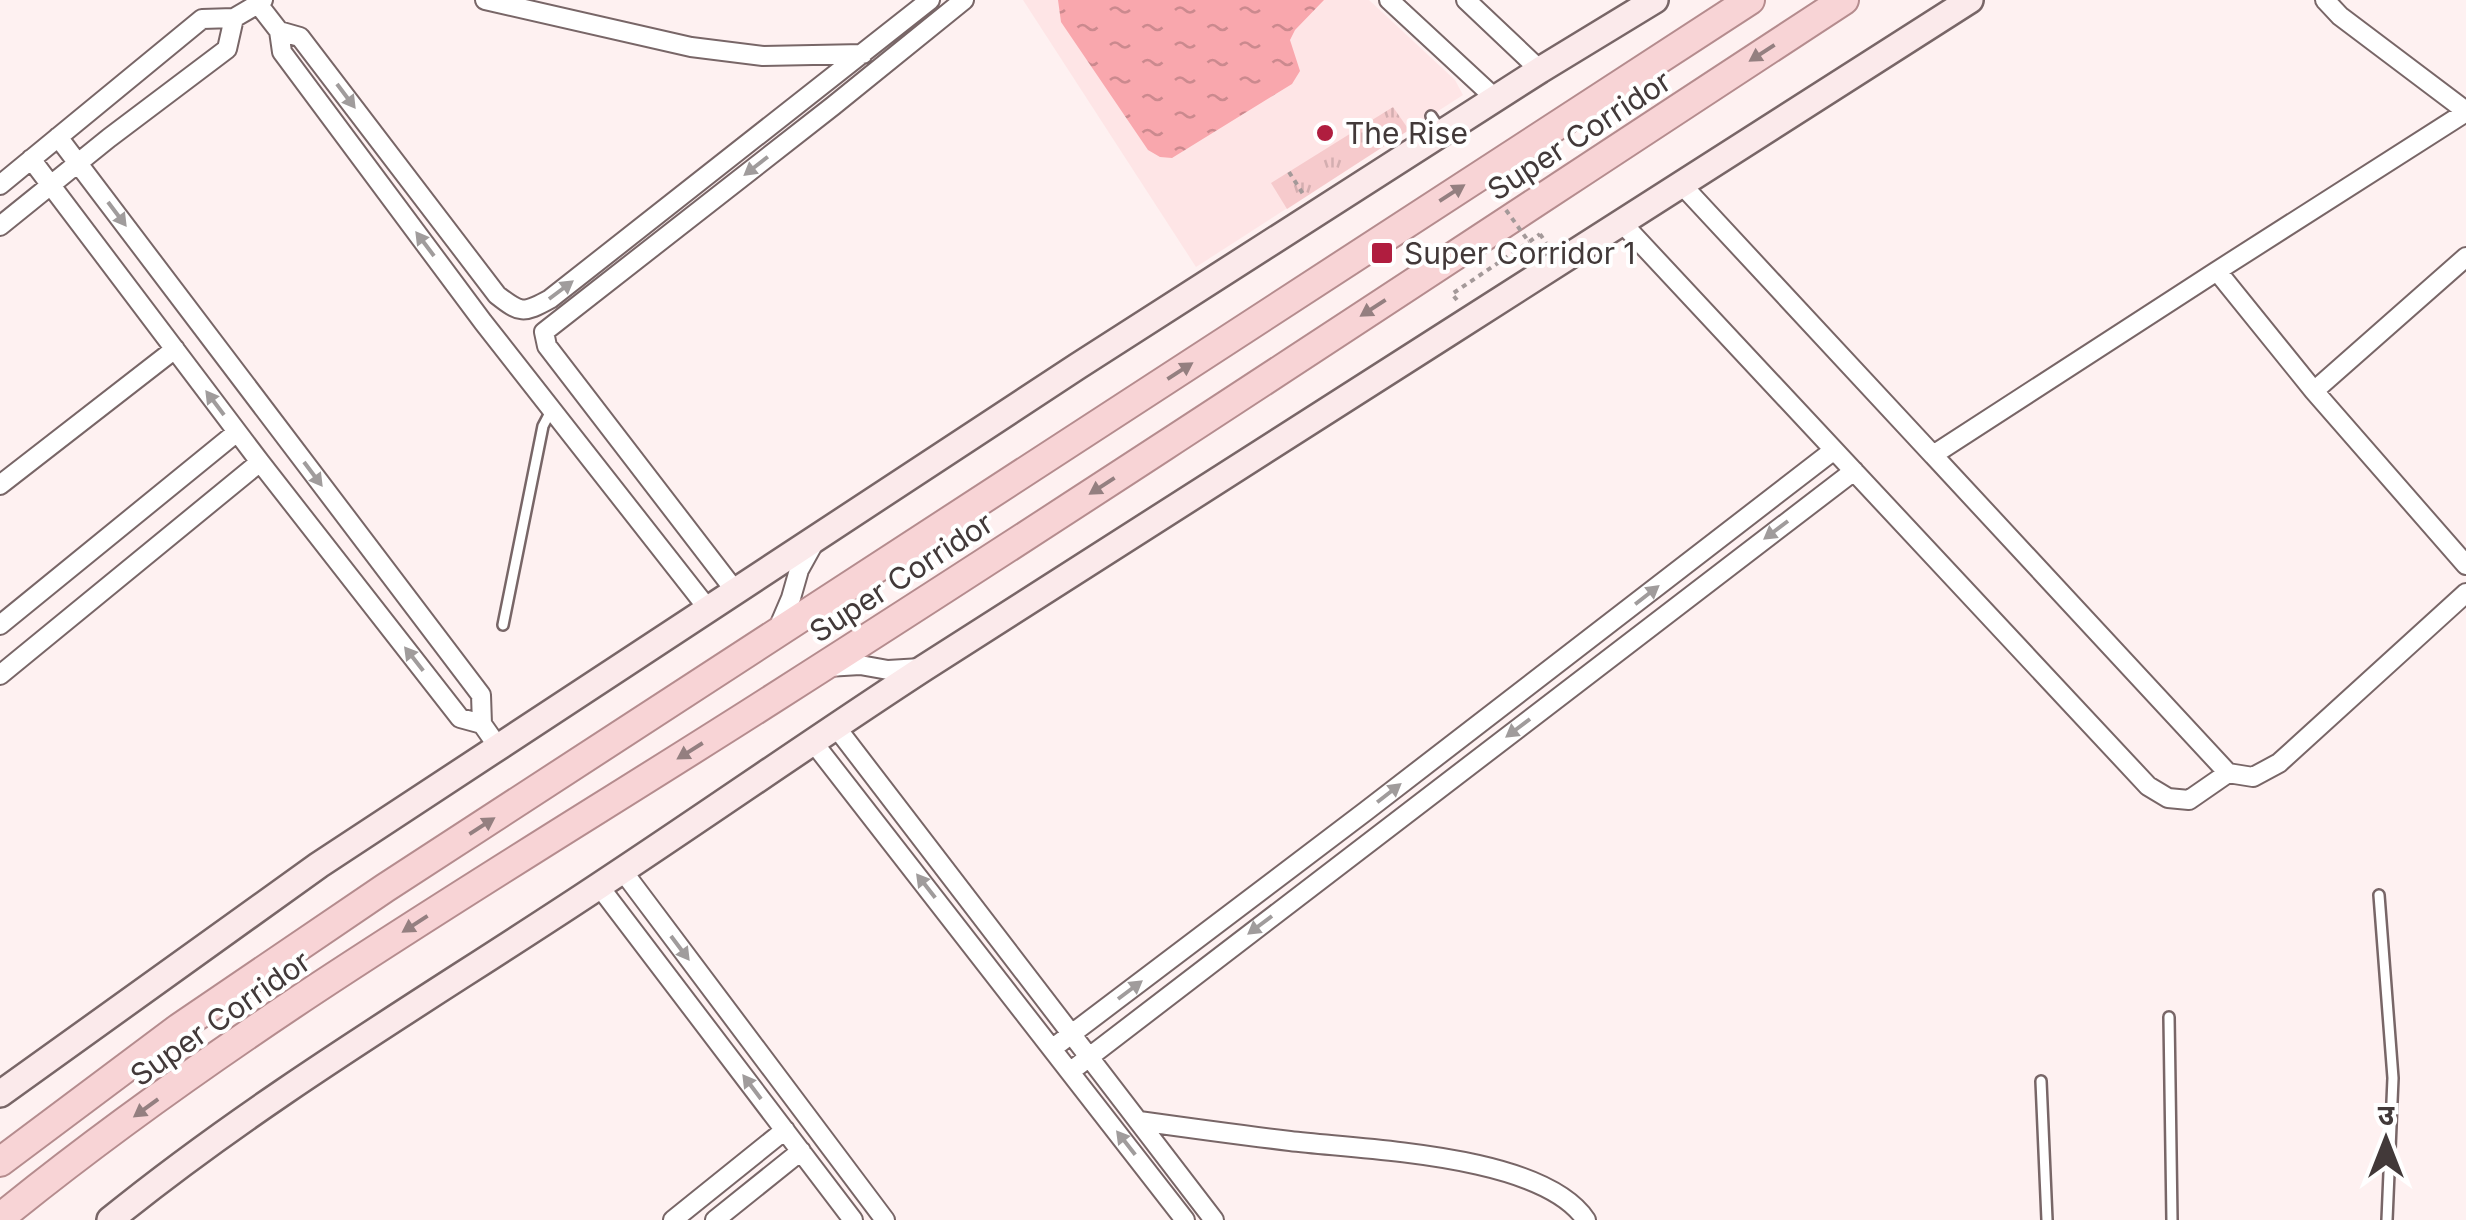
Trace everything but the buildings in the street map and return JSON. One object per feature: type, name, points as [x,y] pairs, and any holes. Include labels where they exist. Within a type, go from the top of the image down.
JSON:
[{"type":"main road","name":"Super Corridor","points":[[0,1162],[179,1028],[370,898],[1750,0]]},
{"type":"main road","name":"Super Corridor","points":[[0,1218],[237,1044],[427,916],[822,667],[1844,0]]},
{"type":"street","points":[[485,0],[690,47],[763,56],[863,54]]},
{"type":"street","points":[[278,30],[300,37],[497,294],[516,310],[530,310],[550,300],[930,0]]},
{"type":"street","points":[[736,592],[547,346],[544,332],[964,0]]},
{"type":"street","points":[[1389,0],[1496,98]]},
{"type":"street","points":[[1466,0],[1540,70]]},
{"type":"street","points":[[0,1094],[319,865],[1316,214],[1436,124],[1496,98],[1655,0]]},
{"type":"street","points":[[110,1220],[322,1064],[599,886],[926,667],[1970,0]]},
{"type":"street","points":[[1933,455],[2466,111],[2340,16],[2325,0]]},
{"type":"street","points":[[0,185],[202,20],[234,18],[257,1],[278,30],[282,52],[483,322],[710,610]]},
{"type":"street","points":[[0,226],[227,48],[234,18]]},
{"type":"street","points":[[58,137],[481,695],[482,724],[499,748]]},
{"type":"street","points":[[31,160],[460,718],[482,724]]},
{"type":"street","points":[[1683,186],[2228,773],[2253,776],[2278,764],[2466,593]]},
{"type":"street","points":[[1622,224],[2148,786],[2168,798],[2189,800],[2228,773]]},
{"type":"street","points":[[2314,392],[2466,257]]},
{"type":"street","points":[[2217,271],[2314,392],[2466,564]]},
{"type":"street","points":[[0,484],[175,349]]},
{"type":"street","points":[[0,624],[237,432]]},
{"type":"street","points":[[1052,1048],[1834,450]]},
{"type":"street","points":[[0,676],[260,462]]},
{"type":"street","points":[[1071,1071],[1854,470]]},
{"type":"street","points":[[776,634],[799,570],[816,540]]},
{"type":"street","points":[[822,667],[926,667]]},
{"type":"street","points":[[836,727],[1214,1220]]},
{"type":"street","points":[[812,742],[1185,1220]]},
{"type":"street","points":[[622,870],[885,1220]]},
{"type":"street","points":[[599,886],[853,1220]]},
{"type":"street","points":[[1139,1121],[1423,1155],[1504,1172],[1554,1191],[1586,1220]]},
{"type":"street","points":[[673,1220],[785,1130]]},
{"type":"street","points":[[716,1220],[801,1151]]},
{"type":"lane","points":[[502,625],[542,426],[551,409]]},
{"type":"lane","points":[[2379,895],[2392,1078],[2387,1220]]},
{"type":"lane","points":[[2169,1017],[2172,1220]]},
{"type":"lane","points":[[2041,1082],[2047,1220]]},
{"type":"path","points":[[1289,172],[1316,214]]},
{"type":"path","points":[[1506,210],[1528,242]]},
{"type":"path","points":[[1452,294],[1540,234]]},
{"type":"shaded area","points":[[1023,0],[1369,0],[1455,80],[1463,95],[1196,267]]},
{"type":"green space","points":[[1393,107],[1409,130],[1287,209],[1271,183]]},
{"type":"water","points":[[1058,0],[1324,0],[1290,40],[1300,71],[1292,84],[1172,158],[1148,150],[1061,22]]},
{"type":"place","name":"The Rise","points":[[1325,133]]},
{"type":"place","name":"Super Corridor 1","points":[[1382,253]]}]
